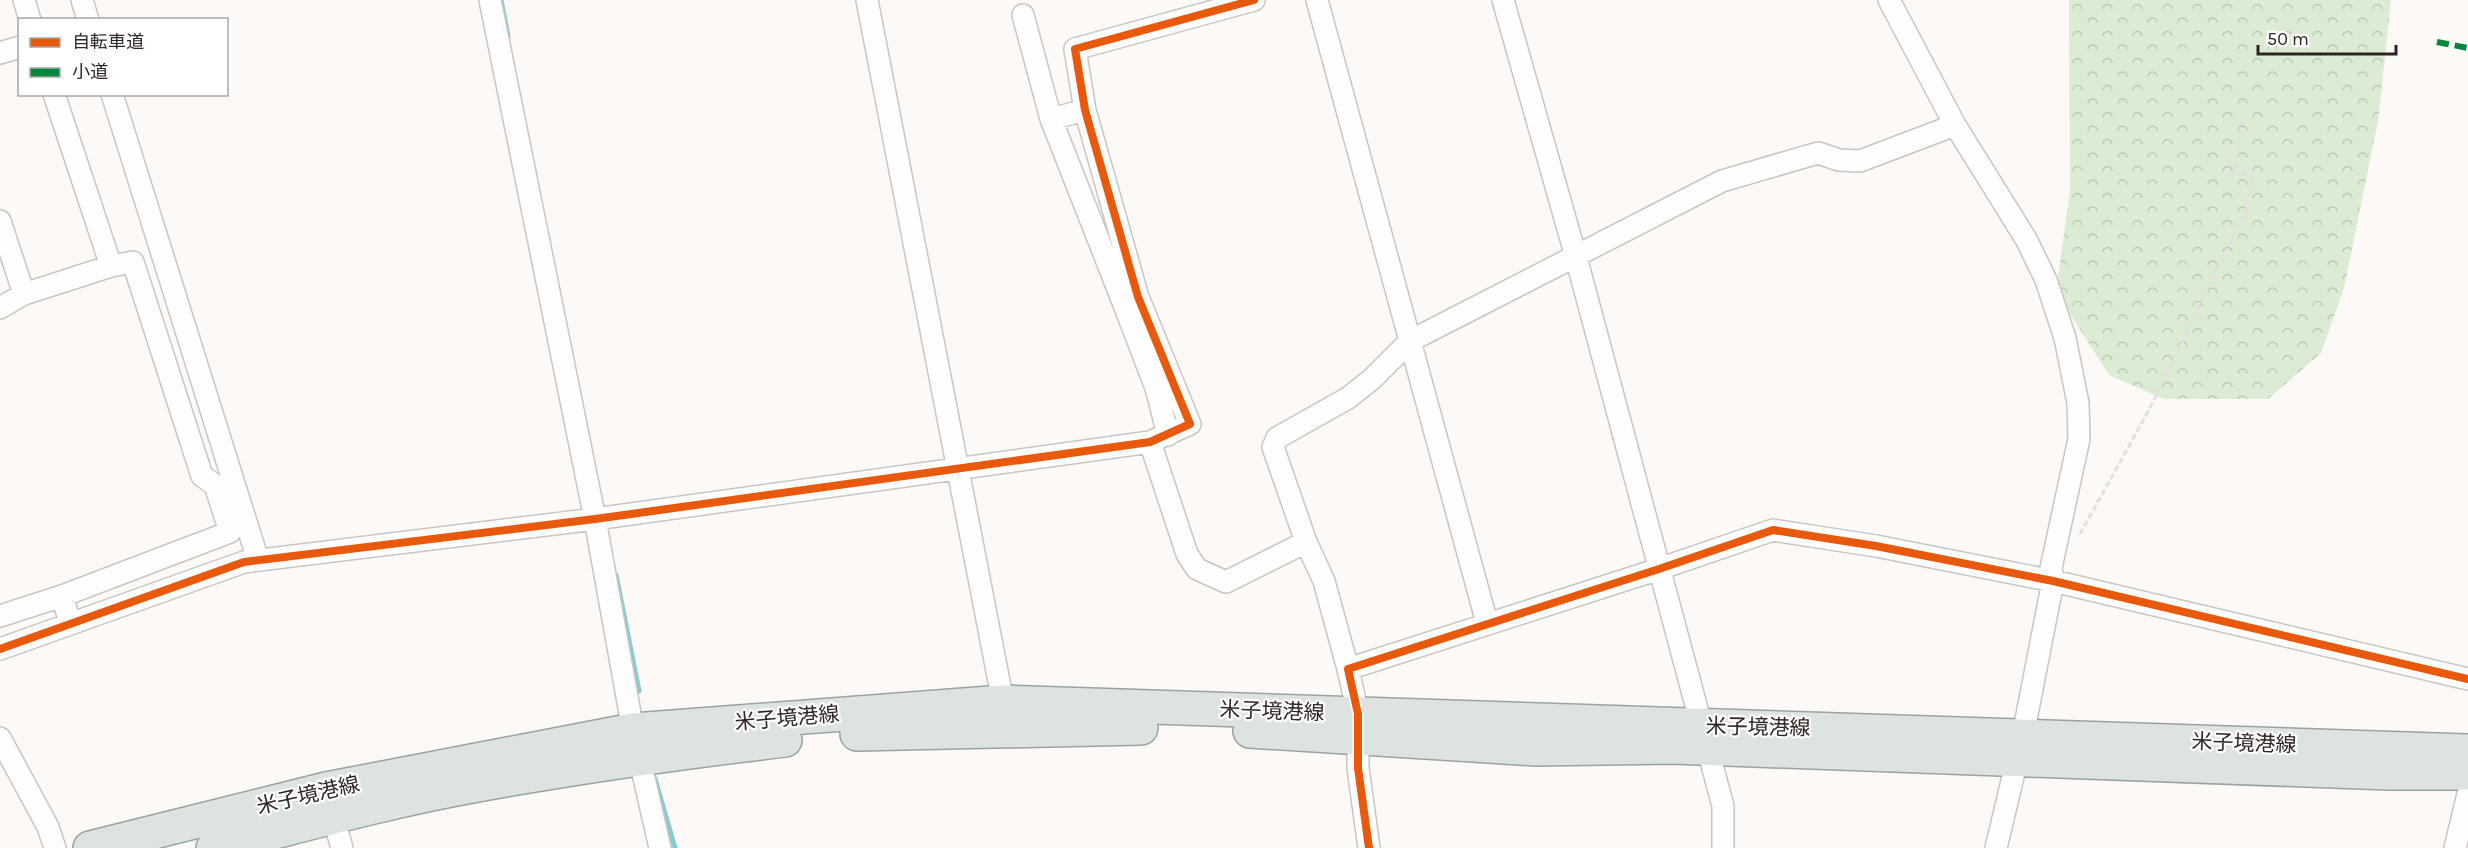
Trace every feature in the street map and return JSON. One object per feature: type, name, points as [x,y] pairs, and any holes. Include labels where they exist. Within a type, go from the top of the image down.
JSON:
[{"type":"main road","name":"米子境港線","points":[[90,848],[326,789],[637,744],[1003,702],[1358,727]]},
{"type":"main road","name":"米子境港線","points":[[213,848],[637,744],[786,740],[892,732],[1358,727],[2019,747],[2468,751]]},
{"type":"main road","name":"米子境港線","points":[[2019,747],[2468,773]]},
{"type":"street","points":[[24,0],[29,18]]},
{"type":"street","points":[[82,0],[87,18]]},
{"type":"street","points":[[490,0],[595,519],[637,744],[660,848]]},
{"type":"street","points":[[867,0],[956,470],[1003,702]]},
{"type":"street","points":[[1131,300],[1085,110],[1075,49],[1254,0]]},
{"type":"street","points":[[1317,0],[1487,623]]},
{"type":"street","points":[[1503,0],[1576,257],[1723,806],[1723,848]]},
{"type":"street","points":[[1889,0],[1955,125],[2026,239],[2046,280],[2065,338],[2078,403],[2079,439],[2051,568],[2054,581],[1996,848]]},
{"type":"street","points":[[0,649],[70,622],[244,562],[595,519],[956,470],[1159,438],[1190,424],[1131,300],[1052,119],[1023,15]]},
{"type":"street","points":[[0,53],[18,48]]},
{"type":"street","points":[[55,96],[111,266]]},
{"type":"street","points":[[113,96],[258,560]]},
{"type":"street","points":[[1052,119],[1085,110]]},
{"type":"street","points":[[1369,848],[1358,768],[1358,727],[1348,669],[1324,580],[1306,542],[1273,447],[1277,438],[1348,398],[1410,341],[1722,181],[1818,153],[1839,160],[1860,161],[1955,125]]},
{"type":"street","points":[[0,221],[24,294]]},
{"type":"street","points":[[0,308],[24,294],[111,266],[133,262],[202,476],[215,484],[230,532],[62,596],[0,616]]},
{"type":"street","points":[[1159,438],[1187,554],[1197,569],[1226,582],[1306,542]]},
{"type":"street","points":[[1348,669],[1773,530],[1876,546],[2054,581],[2468,679]]},
{"type":"street","points":[[62,596],[70,622]]},
{"type":"street","points":[[0,738],[48,827],[55,848]]},
{"type":"street","points":[[2455,848],[2468,794]]},
{"type":"street","points":[[333,817],[342,848]]},
{"type":"path","points":[[2076,540],[2151,408],[2246,209],[2253,175],[2234,173],[2242,120]]},
{"type":"green space","points":[[2069,0],[2391,0],[2378,121],[2344,288],[2321,353],[2268,399],[2164,399],[2109,375],[2056,292],[2070,191]]},
{"type":"waterway","points":[[501,0],[508,36]]},
{"type":"waterway","points":[[616,575],[639,691]]},
{"type":"waterway","points":[[655,779],[675,848]]},
{"type":"marked path","points":[[2437,42],[2468,48]]},
{"type":"cycle path","points":[[0,649],[244,562],[595,519],[1150,442],[1190,424],[1138,297],[1085,110],[1075,49],[1254,0]]},
{"type":"cycle path","points":[[1369,848],[1358,768],[1358,714],[1348,669],[1773,530],[1876,546],[2053,581],[2468,679]]}]
